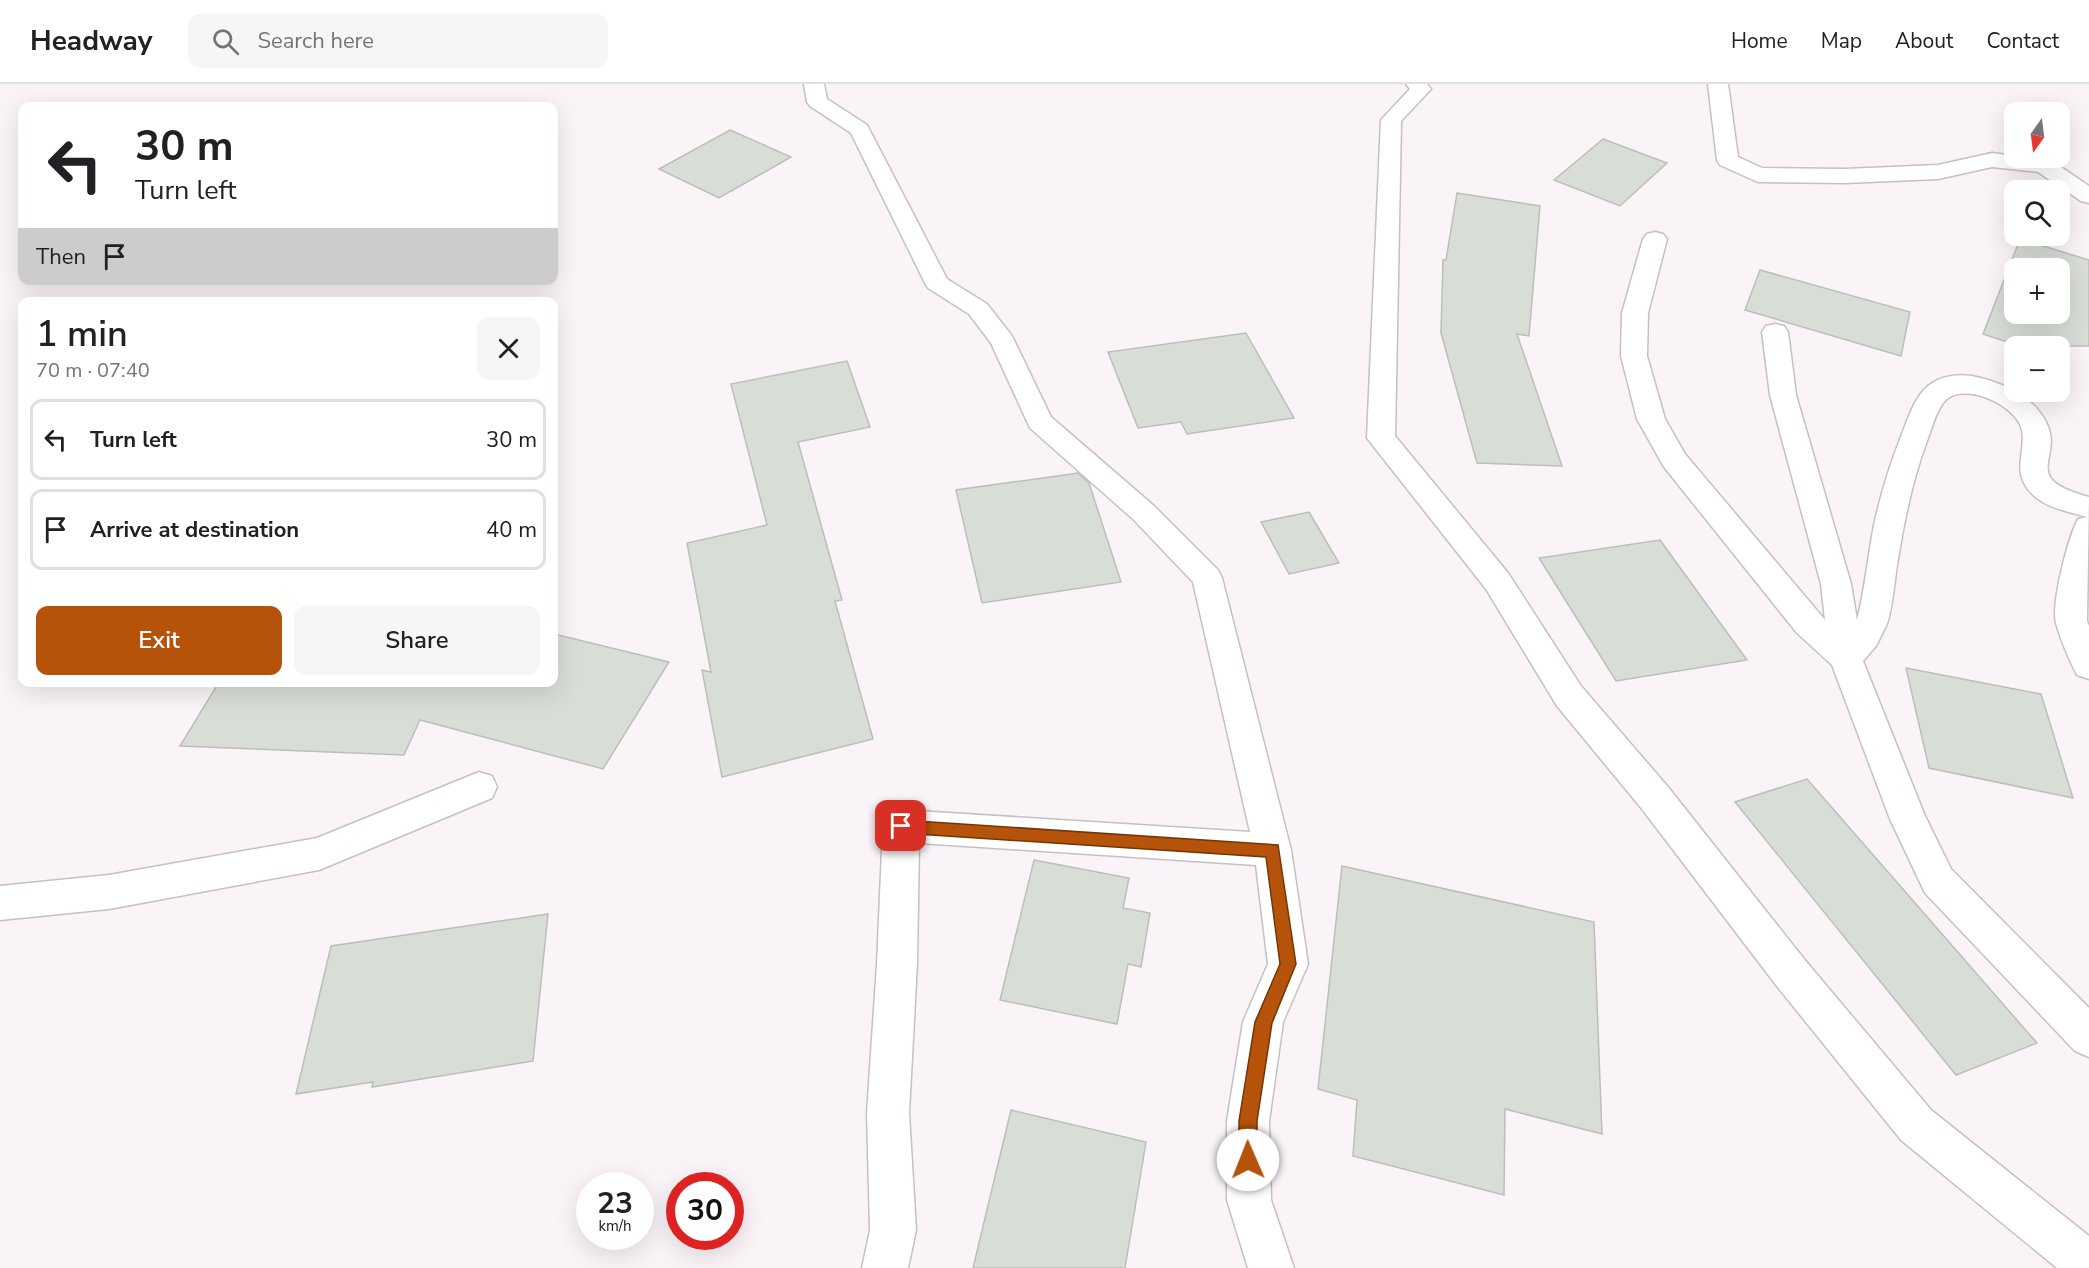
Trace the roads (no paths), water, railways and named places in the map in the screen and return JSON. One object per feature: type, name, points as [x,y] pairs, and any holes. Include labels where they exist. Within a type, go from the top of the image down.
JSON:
[{"type":"street","points":[[814,84],[817,102],[860,129],[937,283],[978,309],[1003,342],[1040,422],[1144,513],[1207,578],[1273,850],[1288,964],[1263,1022],[1248,1121],[1249,1200],[1271,1268]]},
{"type":"street","points":[[1416,84],[1421,89],[1390,120],[1381,438],[1497,581],[1569,696],[1655,798],[1790,972],[1916,1125],[2089,1265]]},
{"type":"street","points":[[1718,84],[1728,160],[1758,175],[1845,176],[1938,172],[1992,160],[2044,166],[2089,196]]},
{"type":"street","points":[[1655,240],[1635,313],[1634,356],[1651,419],[1674,460],[1808,624],[1846,658]]},
{"type":"street","points":[[1774,332],[1783,395],[1836,584],[1846,658],[1908,819],[1938,881],[2089,1037]]},
{"type":"street","points":[[1846,658],[1869,631],[1890,523],[1908,453],[1930,402],[1953,382],[1969,383],[1989,389],[2023,411],[2033,424],[2037,438],[2033,460],[2036,479],[2045,490],[2068,501],[2089,507]]},
{"type":"street","points":[[2089,526],[2077,564],[2071,621],[2089,666]]},
{"type":"street","points":[[0,903],[109,892],[319,854],[479,787]]},
{"type":"street","points":[[885,1268],[893,1230],[888,1113],[897,964],[901,826],[1273,850]]}]
